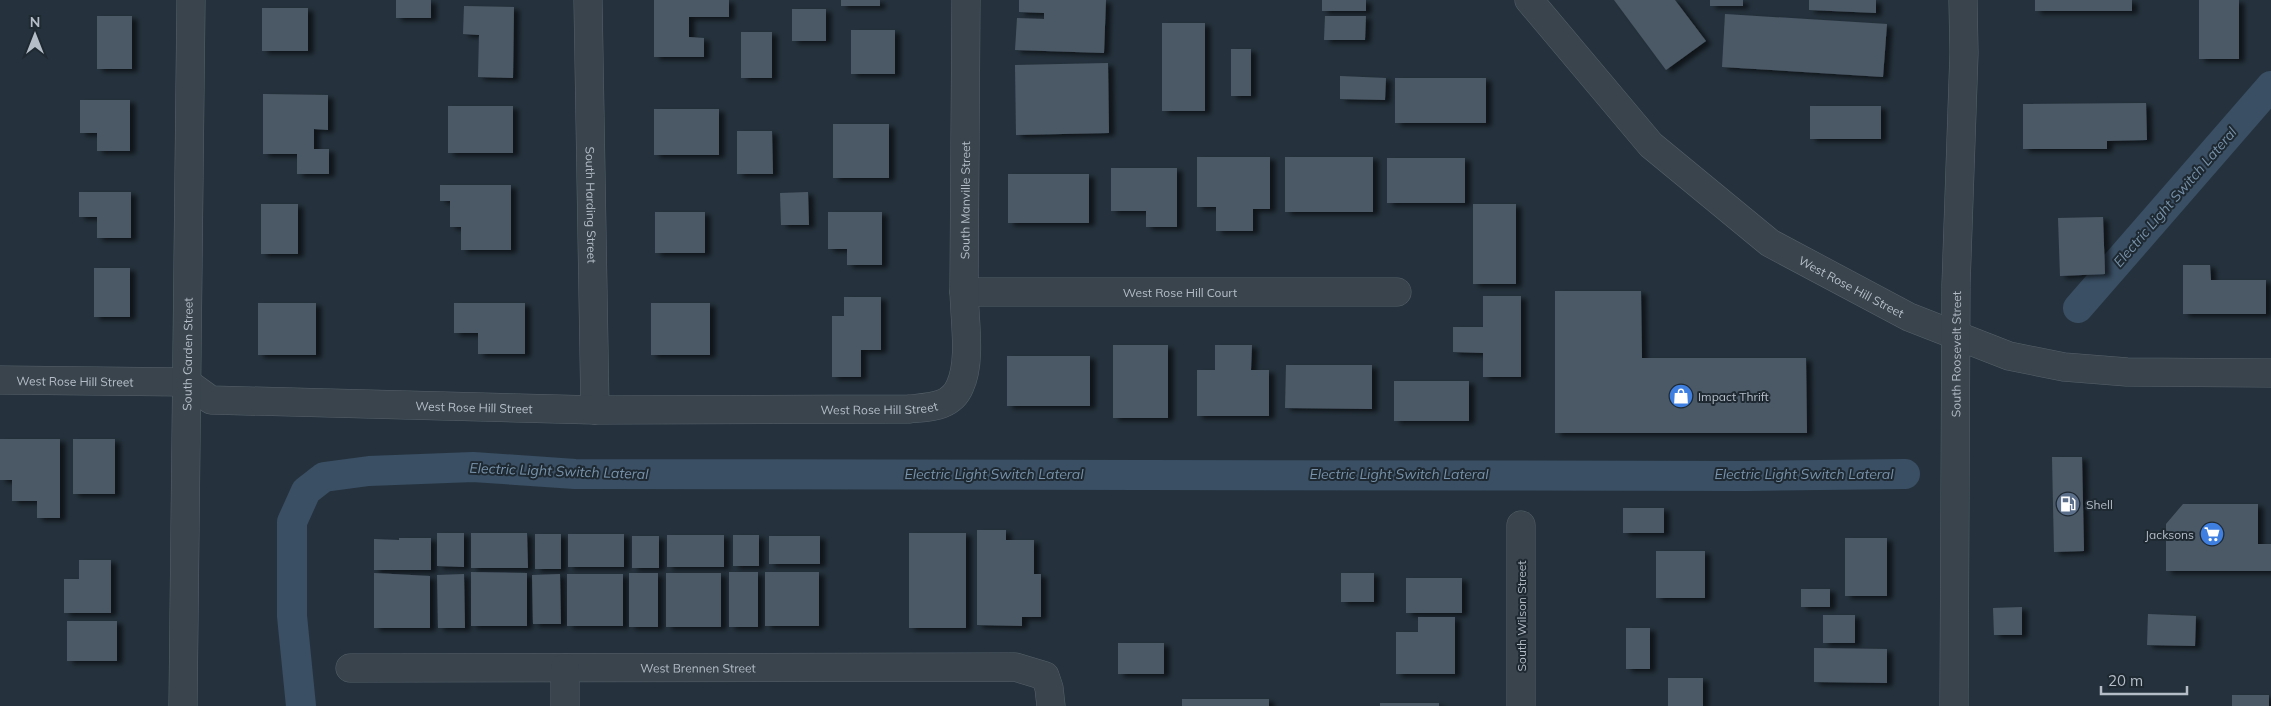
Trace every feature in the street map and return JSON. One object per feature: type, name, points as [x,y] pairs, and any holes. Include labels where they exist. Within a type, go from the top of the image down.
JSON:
[{"type":"street","name":"South Garden Street","points":[[183,706],[191,0]]},
{"type":"street","name":"South Harding Street","points":[[588,0],[595,410]]},
{"type":"street","name":"South Manville Street","points":[[953,398],[960,387],[966,368],[964,292],[966,0]]},
{"type":"street","name":"West Rose Hill Street","points":[[1529,0],[1651,145],[1770,243],[1909,317],[2009,356],[2064,366],[2127,372],[2271,373]]},
{"type":"street","name":"South Roosevelt Street","points":[[1954,706],[1956,334],[1964,53],[1963,0]]},
{"type":"street","name":"West Rose Hill Court","points":[[964,292],[1397,292]]},
{"type":"street","name":"West Rose Hill Street","points":[[0,380],[186,382],[211,400],[595,410],[909,409],[938,407],[953,398]]},
{"type":"street","name":"South Wilson Street","points":[[1521,525],[1521,706]]},
{"type":"street","name":"West Brennen Street","points":[[350,668],[1016,667],[1045,676],[1049,688],[1051,706]]},
{"type":"street","points":[[565,668],[565,706]]},
{"type":"building","points":[[396,0],[431,0],[431,18],[396,18]]},
{"type":"building","points":[[654,0],[729,0],[729,17],[689,17],[689,37],[704,38],[704,57],[654,57]]},
{"type":"building","points":[[841,0],[880,0],[880,6],[841,6]]},
{"type":"building","points":[[1019,0],[1106,0],[1104,53],[1015,50],[1017,18],[1044,19],[1044,13],[1019,12]]},
{"type":"building","points":[[1322,0],[1366,0],[1366,11],[1322,11]]},
{"type":"building","points":[[1614,0],[1675,0],[1706,41],[1666,70]]},
{"type":"building","points":[[1710,0],[1743,0],[1743,6],[1710,6]]},
{"type":"building","points":[[1809,0],[1876,0],[1876,13],[1809,10]]},
{"type":"building","points":[[2035,0],[2132,0],[2132,11],[2035,11]]},
{"type":"building","points":[[2199,0],[2239,0],[2239,59],[2199,59]]},
{"type":"building","points":[[464,6],[514,7],[513,78],[478,77],[479,35],[463,34]]},
{"type":"building","points":[[262,8],[308,8],[308,51],[262,51]]},
{"type":"building","points":[[792,9],[826,9],[826,41],[792,41]]},
{"type":"building","points":[[1725,14],[1887,24],[1883,77],[1722,67]]},
{"type":"building","points":[[97,16],[132,16],[132,69],[97,69]]},
{"type":"building","points":[[1325,16],[1366,16],[1365,40],[1324,40]]},
{"type":"building","points":[[1162,23],[1205,23],[1205,111],[1162,111]]},
{"type":"building","points":[[851,30],[895,30],[895,74],[851,74]]},
{"type":"building","points":[[741,32],[772,32],[772,78],[741,78]]},
{"type":"building","points":[[1231,49],[1251,49],[1251,96],[1231,96]]},
{"type":"building","points":[[1108,63],[1109,133],[1016,135],[1015,65]]},
{"type":"building","points":[[1340,76],[1386,78],[1385,100],[1340,99]]},
{"type":"building","points":[[1395,78],[1486,78],[1486,123],[1395,123]]},
{"type":"building","points":[[263,94],[328,95],[328,130],[314,129],[314,149],[329,149],[329,174],[297,174],[297,154],[263,154]]},
{"type":"building","points":[[80,100],[130,100],[130,151],[97,151],[97,133],[80,133]]},
{"type":"building","points":[[2146,103],[2147,140],[2107,141],[2107,149],[2023,149],[2023,104]]},
{"type":"building","points":[[448,106],[513,106],[513,153],[448,153]]},
{"type":"building","points":[[1810,106],[1881,106],[1881,139],[1810,139]]},
{"type":"building","points":[[654,109],[719,109],[719,155],[654,155]]},
{"type":"building","points":[[833,124],[889,124],[889,178],[833,178]]},
{"type":"building","points":[[737,131],[772,131],[773,174],[737,174]]},
{"type":"building","points":[[1197,157],[1270,157],[1270,209],[1253,209],[1253,231],[1216,231],[1216,207],[1197,207]]},
{"type":"building","points":[[1285,157],[1373,157],[1373,212],[1285,212]]},
{"type":"building","points":[[1387,158],[1465,158],[1465,203],[1387,203]]},
{"type":"building","points":[[1111,168],[1177,168],[1177,227],[1146,227],[1146,211],[1111,211]]},
{"type":"building","points":[[1008,174],[1089,174],[1089,223],[1008,223]]},
{"type":"building","points":[[440,185],[511,185],[511,250],[461,250],[461,227],[450,227],[450,201],[440,201]]},
{"type":"building","points":[[79,192],[131,192],[131,238],[97,238],[97,217],[79,217]]},
{"type":"building","points":[[808,192],[809,225],[781,225],[780,193]]},
{"type":"building","points":[[261,204],[298,204],[298,254],[261,254]]},
{"type":"building","points":[[1473,204],[1516,204],[1516,284],[1473,284]]},
{"type":"building","points":[[655,212],[705,212],[705,253],[655,253]]},
{"type":"building","points":[[828,212],[882,212],[882,265],[847,265],[847,249],[828,249]]},
{"type":"building","points":[[2103,217],[2105,274],[2060,276],[2058,218]]},
{"type":"building","points":[[2183,265],[2210,265],[2211,280],[2266,280],[2266,314],[2183,314]]},
{"type":"building","points":[[94,268],[130,268],[130,317],[94,317]]},
{"type":"building","name":"Impact Thrift","points":[[1555,291],[1641,291],[1642,358],[1806,358],[1807,433],[1555,433]]},
{"type":"building","points":[[1483,296],[1521,296],[1521,377],[1483,377],[1483,353],[1453,352],[1453,327],[1483,327]]},
{"type":"building","points":[[844,297],[881,297],[881,350],[861,350],[861,377],[832,377],[832,316],[844,316]]},
{"type":"building","points":[[258,303],[316,303],[316,355],[258,355]]},
{"type":"building","points":[[454,303],[525,303],[525,354],[478,354],[478,333],[454,333]]},
{"type":"building","points":[[651,303],[710,303],[710,355],[651,355]]},
{"type":"building","points":[[1113,345],[1168,345],[1168,418],[1113,418]]},
{"type":"building","points":[[1215,345],[1252,345],[1251,370],[1269,370],[1269,416],[1197,416],[1197,370],[1215,370]]},
{"type":"building","points":[[1007,356],[1090,356],[1090,406],[1007,406]]},
{"type":"building","points":[[1286,365],[1372,365],[1372,409],[1285,408]]},
{"type":"building","points":[[1394,381],[1469,381],[1469,421],[1394,421]]},
{"type":"building","points":[[0,439],[60,439],[60,518],[37,518],[37,501],[12,501],[12,480],[0,480]]},
{"type":"building","points":[[73,439],[115,439],[115,494],[73,494]]},
{"type":"building","name":"Shell","points":[[2052,457],[2082,457],[2084,551],[2054,552]]},
{"type":"building","name":"Jacksons","points":[[2183,504],[2258,504],[2258,544],[2271,544],[2271,571],[2166,571],[2166,524]]},
{"type":"building","points":[[1623,508],[1664,508],[1664,533],[1623,533]]},
{"type":"building","points":[[977,530],[1006,530],[1006,540],[1034,540],[1034,574],[1041,574],[1041,617],[1022,617],[1022,626],[977,625]]},
{"type":"building","points":[[437,533],[464,533],[464,567],[437,566]]},
{"type":"building","points":[[471,533],[527,533],[528,568],[471,568]]},
{"type":"building","points":[[909,533],[966,533],[966,628],[909,628]]},
{"type":"building","points":[[535,534],[561,534],[561,569],[535,569]]},
{"type":"building","points":[[568,534],[624,534],[624,567],[568,567]]},
{"type":"building","points":[[667,535],[724,535],[724,567],[667,567]]},
{"type":"building","points":[[733,535],[759,535],[759,566],[733,566]]},
{"type":"building","points":[[632,536],[659,536],[659,568],[632,568]]},
{"type":"building","points":[[769,536],[820,536],[820,564],[769,564]]},
{"type":"building","points":[[399,538],[431,538],[431,570],[374,570],[374,539],[399,540]]},
{"type":"building","points":[[1845,538],[1887,538],[1887,596],[1845,596]]},
{"type":"building","points":[[1656,551],[1705,551],[1705,598],[1656,598]]},
{"type":"building","points":[[79,560],[111,560],[111,613],[64,613],[64,579],[79,579]]},
{"type":"building","points":[[471,572],[527,573],[527,626],[471,626]]},
{"type":"building","points":[[729,572],[758,572],[758,627],[729,627]]},
{"type":"building","points":[[765,572],[819,572],[819,626],[765,626]]},
{"type":"building","points":[[374,573],[430,576],[430,628],[374,628]]},
{"type":"building","points":[[629,573],[658,573],[658,627],[629,627]]},
{"type":"building","points":[[666,573],[721,573],[721,627],[666,627]]},
{"type":"building","points":[[1341,573],[1374,573],[1374,602],[1341,602]]},
{"type":"building","points":[[464,574],[465,628],[438,628],[437,575]]},
{"type":"building","points":[[560,574],[561,624],[533,624],[532,575]]},
{"type":"building","points":[[567,574],[623,574],[623,626],[567,626]]},
{"type":"building","points":[[1406,578],[1462,578],[1462,613],[1406,613]]},
{"type":"building","points":[[1801,589],[1830,589],[1830,607],[1801,607]]},
{"type":"building","points":[[2022,607],[2022,635],[1994,635],[1993,608]]},
{"type":"building","points":[[2148,614],[2196,616],[2195,646],[2147,645]]},
{"type":"building","points":[[1823,615],[1855,615],[1855,643],[1823,643]]},
{"type":"building","points":[[1418,617],[1455,617],[1455,674],[1396,674],[1396,632],[1418,632]]},
{"type":"building","points":[[67,621],[117,621],[117,661],[67,661]]},
{"type":"building","points":[[1626,628],[1650,628],[1650,669],[1626,669]]},
{"type":"building","points":[[1118,643],[1164,643],[1164,674],[1118,674]]},
{"type":"building","points":[[1814,648],[1887,649],[1887,683],[1814,682]]},
{"type":"building","points":[[1668,678],[1703,678],[1703,706],[1668,706]]},
{"type":"building","points":[[2232,695],[2269,695],[2269,706],[2232,706]]},
{"type":"building","points":[[1182,699],[1269,699],[1269,706],[1182,706]]},
{"type":"building","points":[[1380,703],[1439,703],[1439,706],[1380,706]]},
{"type":"waterway","name":"Electric Light Switch Lateral","points":[[2078,308],[2271,86]]},
{"type":"waterway","name":"Electric Light Switch Lateral","points":[[301,706],[292,616],[292,522],[306,491],[324,477],[369,471],[473,467],[575,474],[1747,476],[1905,474]]},
{"type":"place","name":"Impact Thrift","points":[[1681,396]]},
{"type":"place","name":"Shell","points":[[2068,504]]},
{"type":"place","name":"Jacksons","points":[[2212,534]]}]
